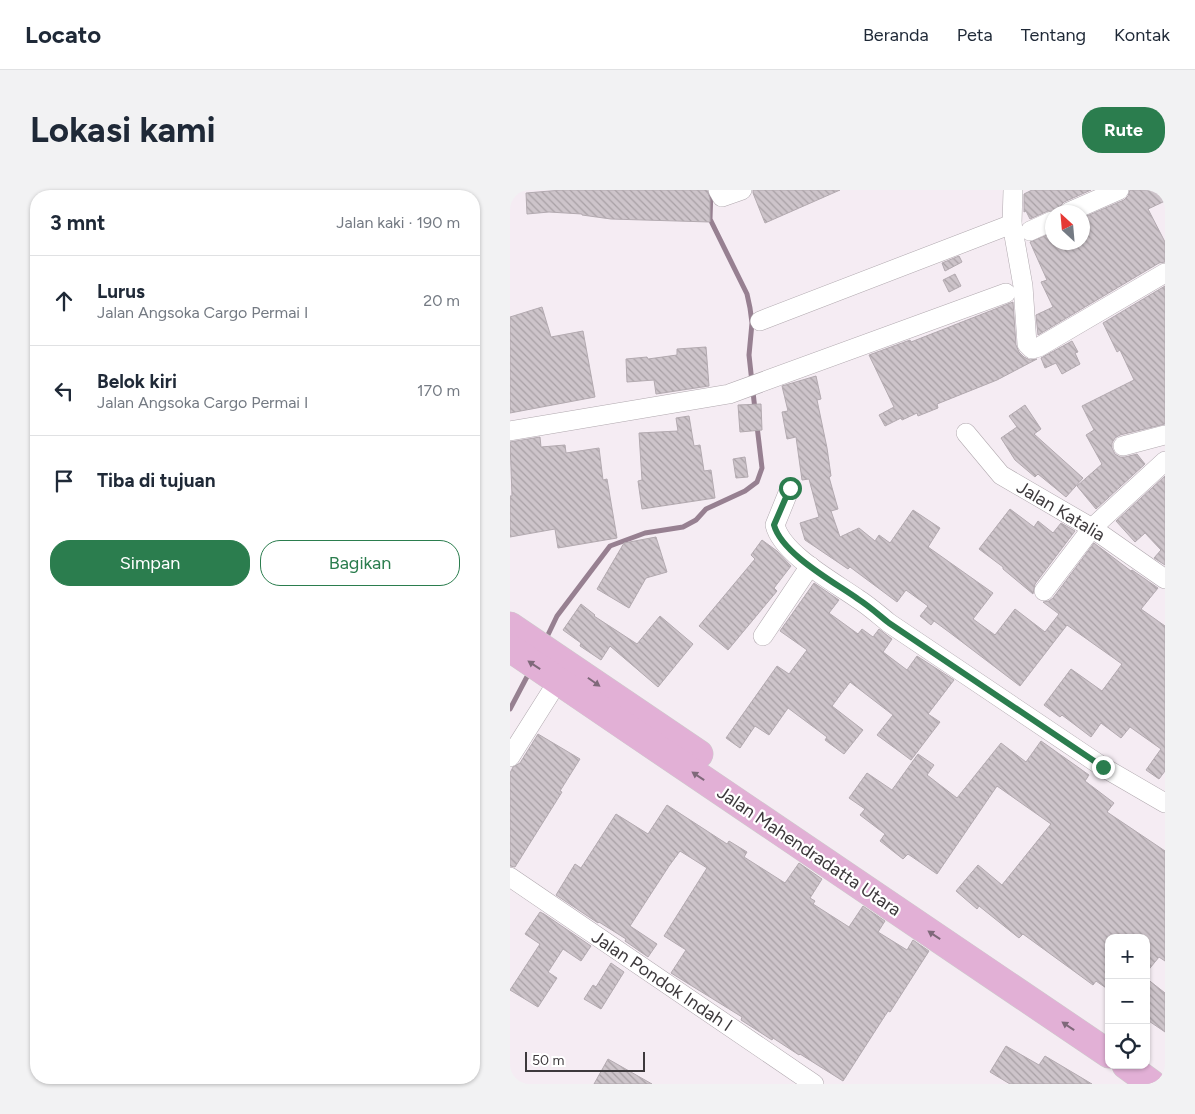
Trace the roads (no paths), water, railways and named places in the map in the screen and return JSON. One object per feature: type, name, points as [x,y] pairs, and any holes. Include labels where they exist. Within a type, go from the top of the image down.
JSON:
[{"type":"highway","name":"Jalan Mahendradatta Utara","points":[[510,626],[1105,1027]]},
{"type":"highway","name":"Jalan Mahendradatta Utara","points":[[510,648],[1105,1051]]},
{"type":"highway","points":[[1150,1059],[1165,1070]]},
{"type":"highway","points":[[1131,1069],[1152,1084]]},
{"type":"street","points":[[718,190],[722,197],[742,190]]},
{"type":"street","points":[[1013,190],[1012,224],[1023,286],[1027,344],[1032,349],[1039,348],[1165,273]]},
{"type":"street","points":[[1085,205],[1119,190]]},
{"type":"street","points":[[760,321],[1012,224]]},
{"type":"street","points":[[1030,231],[1045,224]]},
{"type":"street","points":[[510,431],[730,394],[1006,292]]},
{"type":"street","name":"Jalan Katalia","points":[[966,433],[1001,475],[1092,528],[1165,578]]},
{"type":"street","points":[[1123,446],[1165,435]]},
{"type":"street","points":[[1044,591],[1092,528],[1165,461]]},
{"type":"street","points":[[790,488],[774,525],[781,540],[810,566],[860,600],[889,623],[1103,767],[1165,803]]},
{"type":"street","points":[[763,636],[810,566]]},
{"type":"street","points":[[510,757],[558,681]]},
{"type":"street","name":"Jalan Pondok Indah I","points":[[510,878],[814,1084]]},
{"type":"waterway","points":[[711,190],[710,219],[747,294],[750,308],[752,323],[749,355],[755,410]]},
{"type":"waterway","points":[[545,641],[557,616],[610,546],[645,533],[683,527],[696,520],[706,509],[745,491],[757,482],[762,468],[757,426]]},
{"type":"waterway","points":[[510,709],[530,671]]}]
